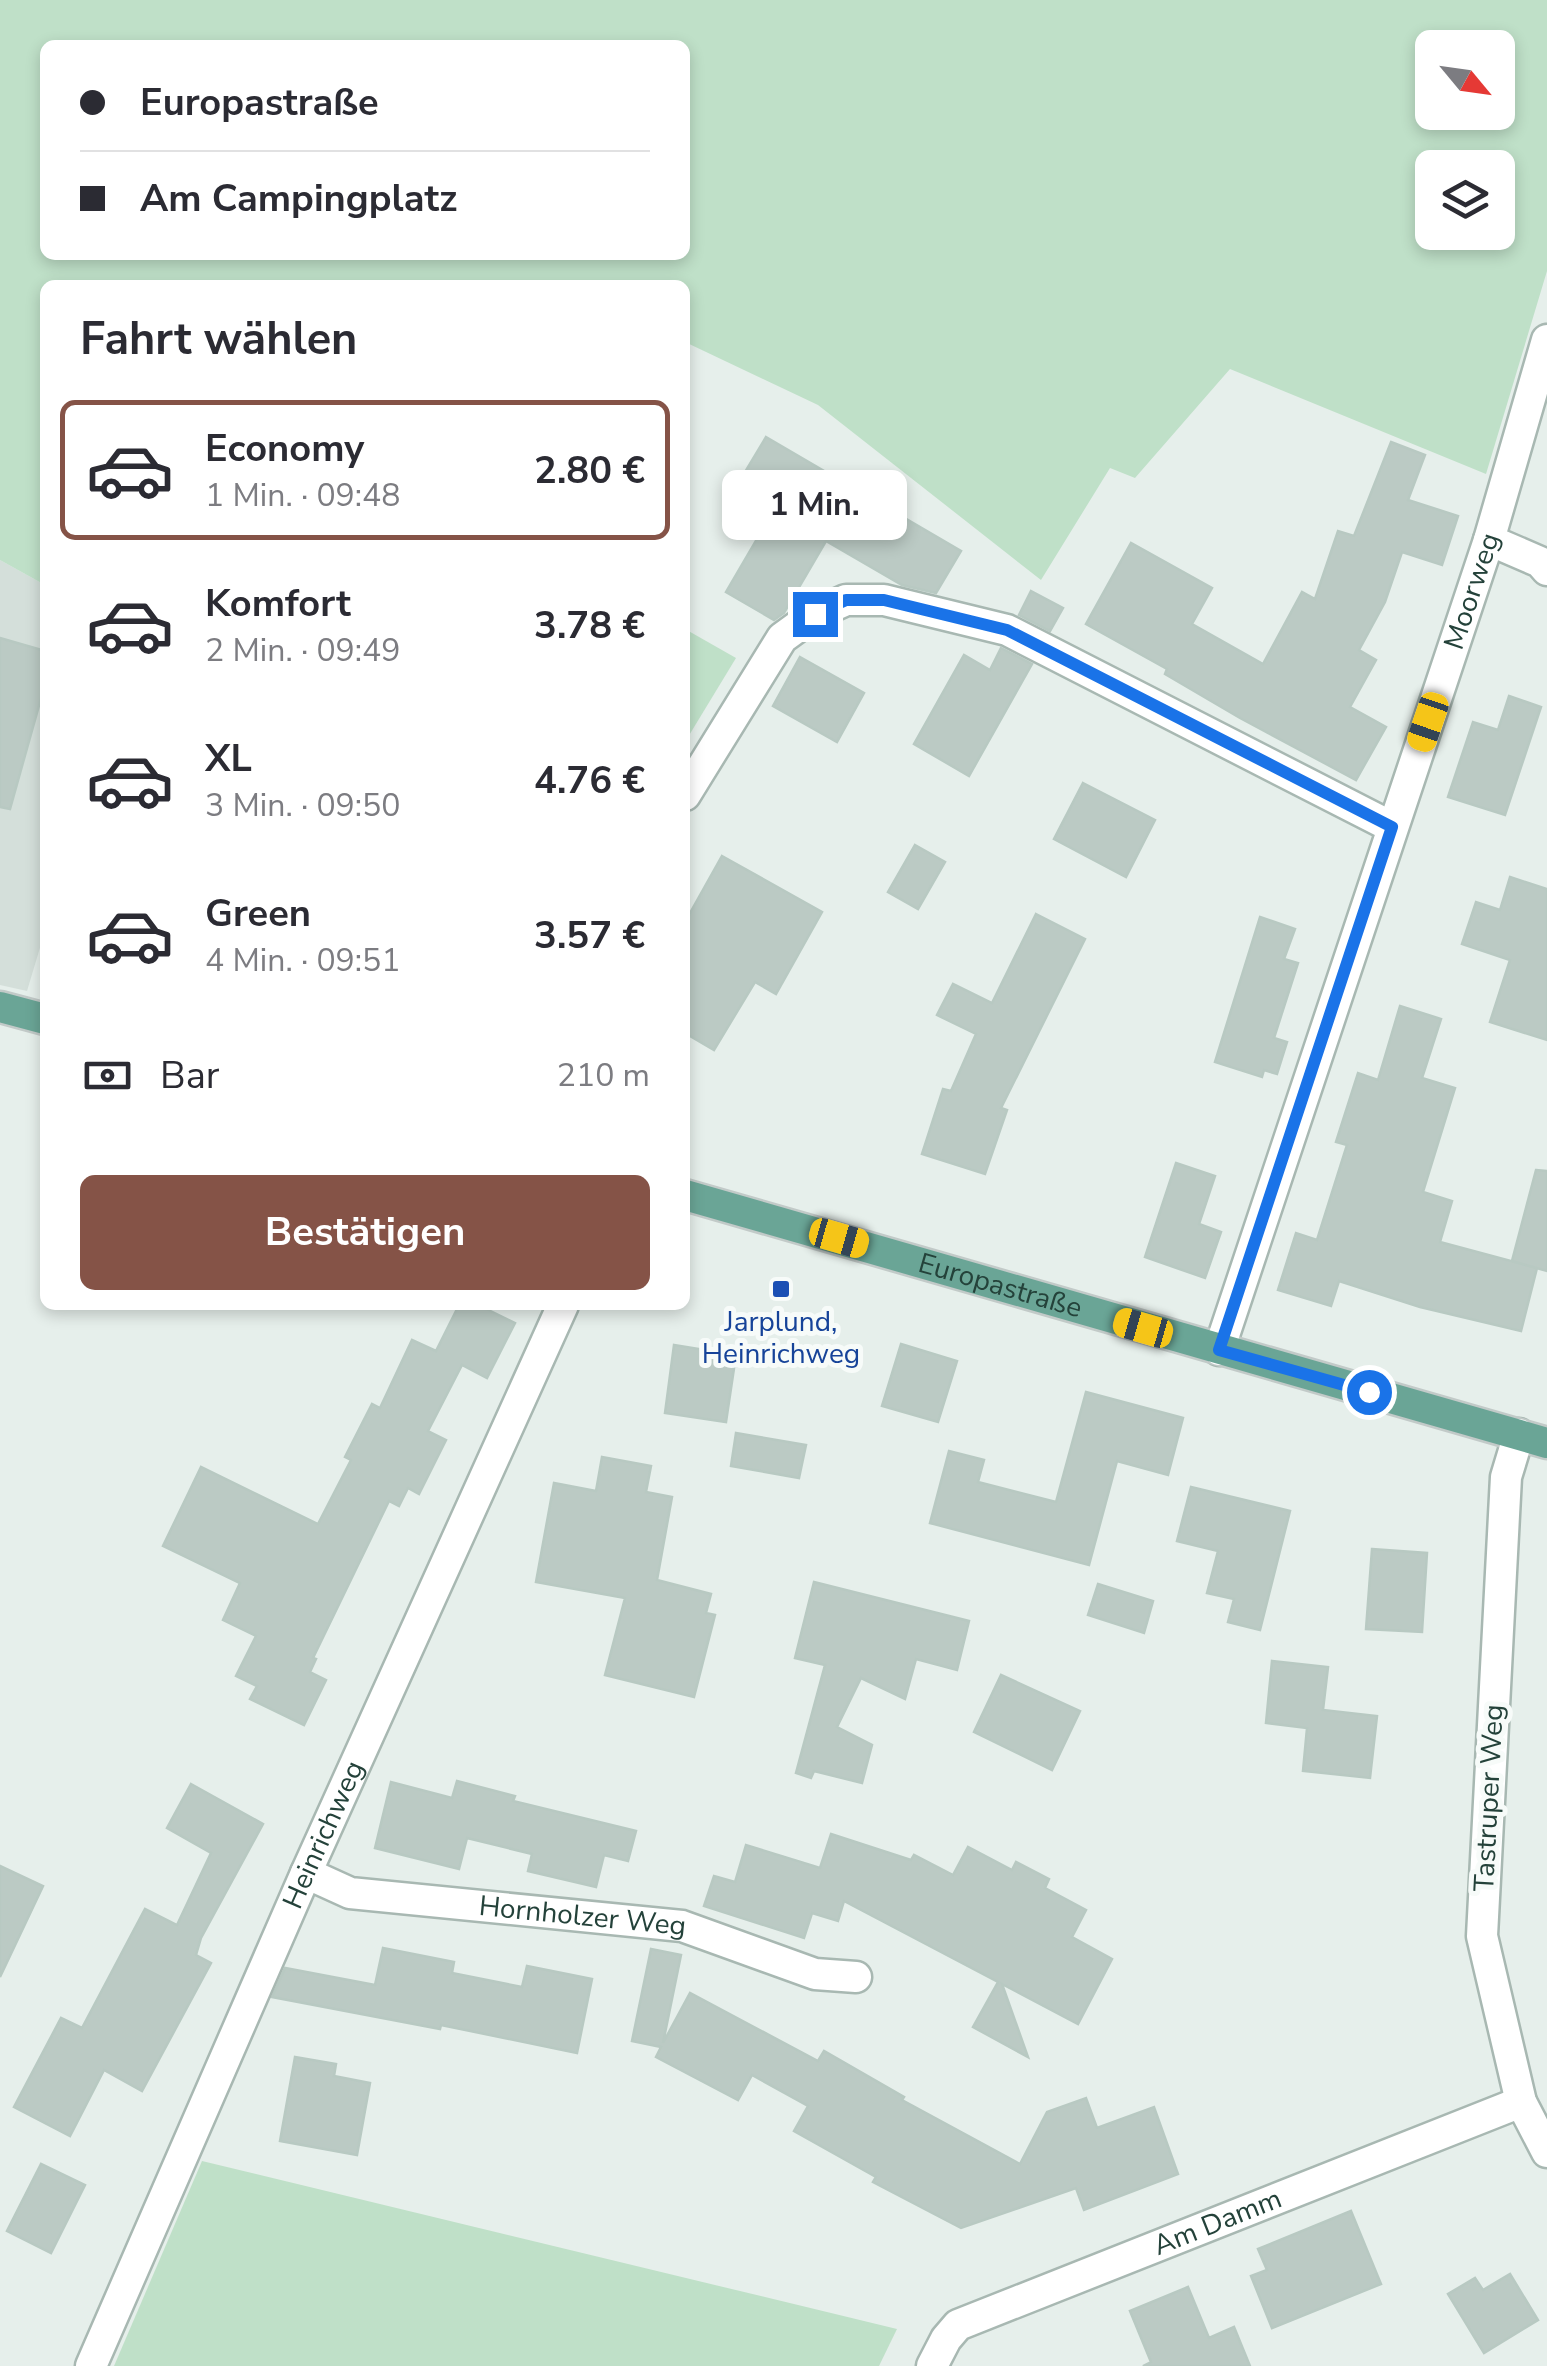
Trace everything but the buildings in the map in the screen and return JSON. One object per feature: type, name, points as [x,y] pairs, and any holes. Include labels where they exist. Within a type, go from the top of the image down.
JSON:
[{"type":"main road","points":[[0,1007],[40,1018]]},
{"type":"main road","name":"Europastraße","points":[[690,1195],[1533,1439]]},
{"type":"street","name":"Moorweg","points":[[1219,1350],[1489,540],[1547,340]]},
{"type":"street","points":[[1489,540],[1540,562],[1547,570]]},
{"type":"street","points":[[690,787],[782,638],[815,614],[846,600],[884,600],[1007,630],[1392,827]]},
{"type":"street","name":"Heinrichweg","points":[[91,2366],[306,1873],[562,1310]]},
{"type":"street","name":"Tastruper Weg","points":[[1533,1439],[1506,1477],[1482,1936],[1520,2102],[1547,2152]]},
{"type":"street","name":"Hornholzer Weg","points":[[306,1873],[350,1893],[682,1926],[815,1974],[856,1978]]},
{"type":"street","name":"Am Damm","points":[[932,2366],[958,2326],[1520,2102]]},
{"type":"shaded area","points":[[0,560],[40,582],[40,948],[27,991],[0,985]]},
{"type":"green space","points":[[0,0],[1547,0],[1547,271],[1486,474],[1230,369],[1135,478],[1110,468],[1041,580],[818,405],[690,344],[690,280],[40,280],[40,582],[0,560]]},
{"type":"green space","points":[[690,632],[736,658],[690,734]]},
{"type":"green space","points":[[202,2161],[897,2329],[879,2366],[114,2366]]},
{"type":"place","name":"Jarplund, Heinrichweg","points":[[781,1289]]},
{"type":"route","points":[[815,614],[846,600],[884,600],[1007,630],[1392,827],[1219,1350],[1369,1392]]}]
